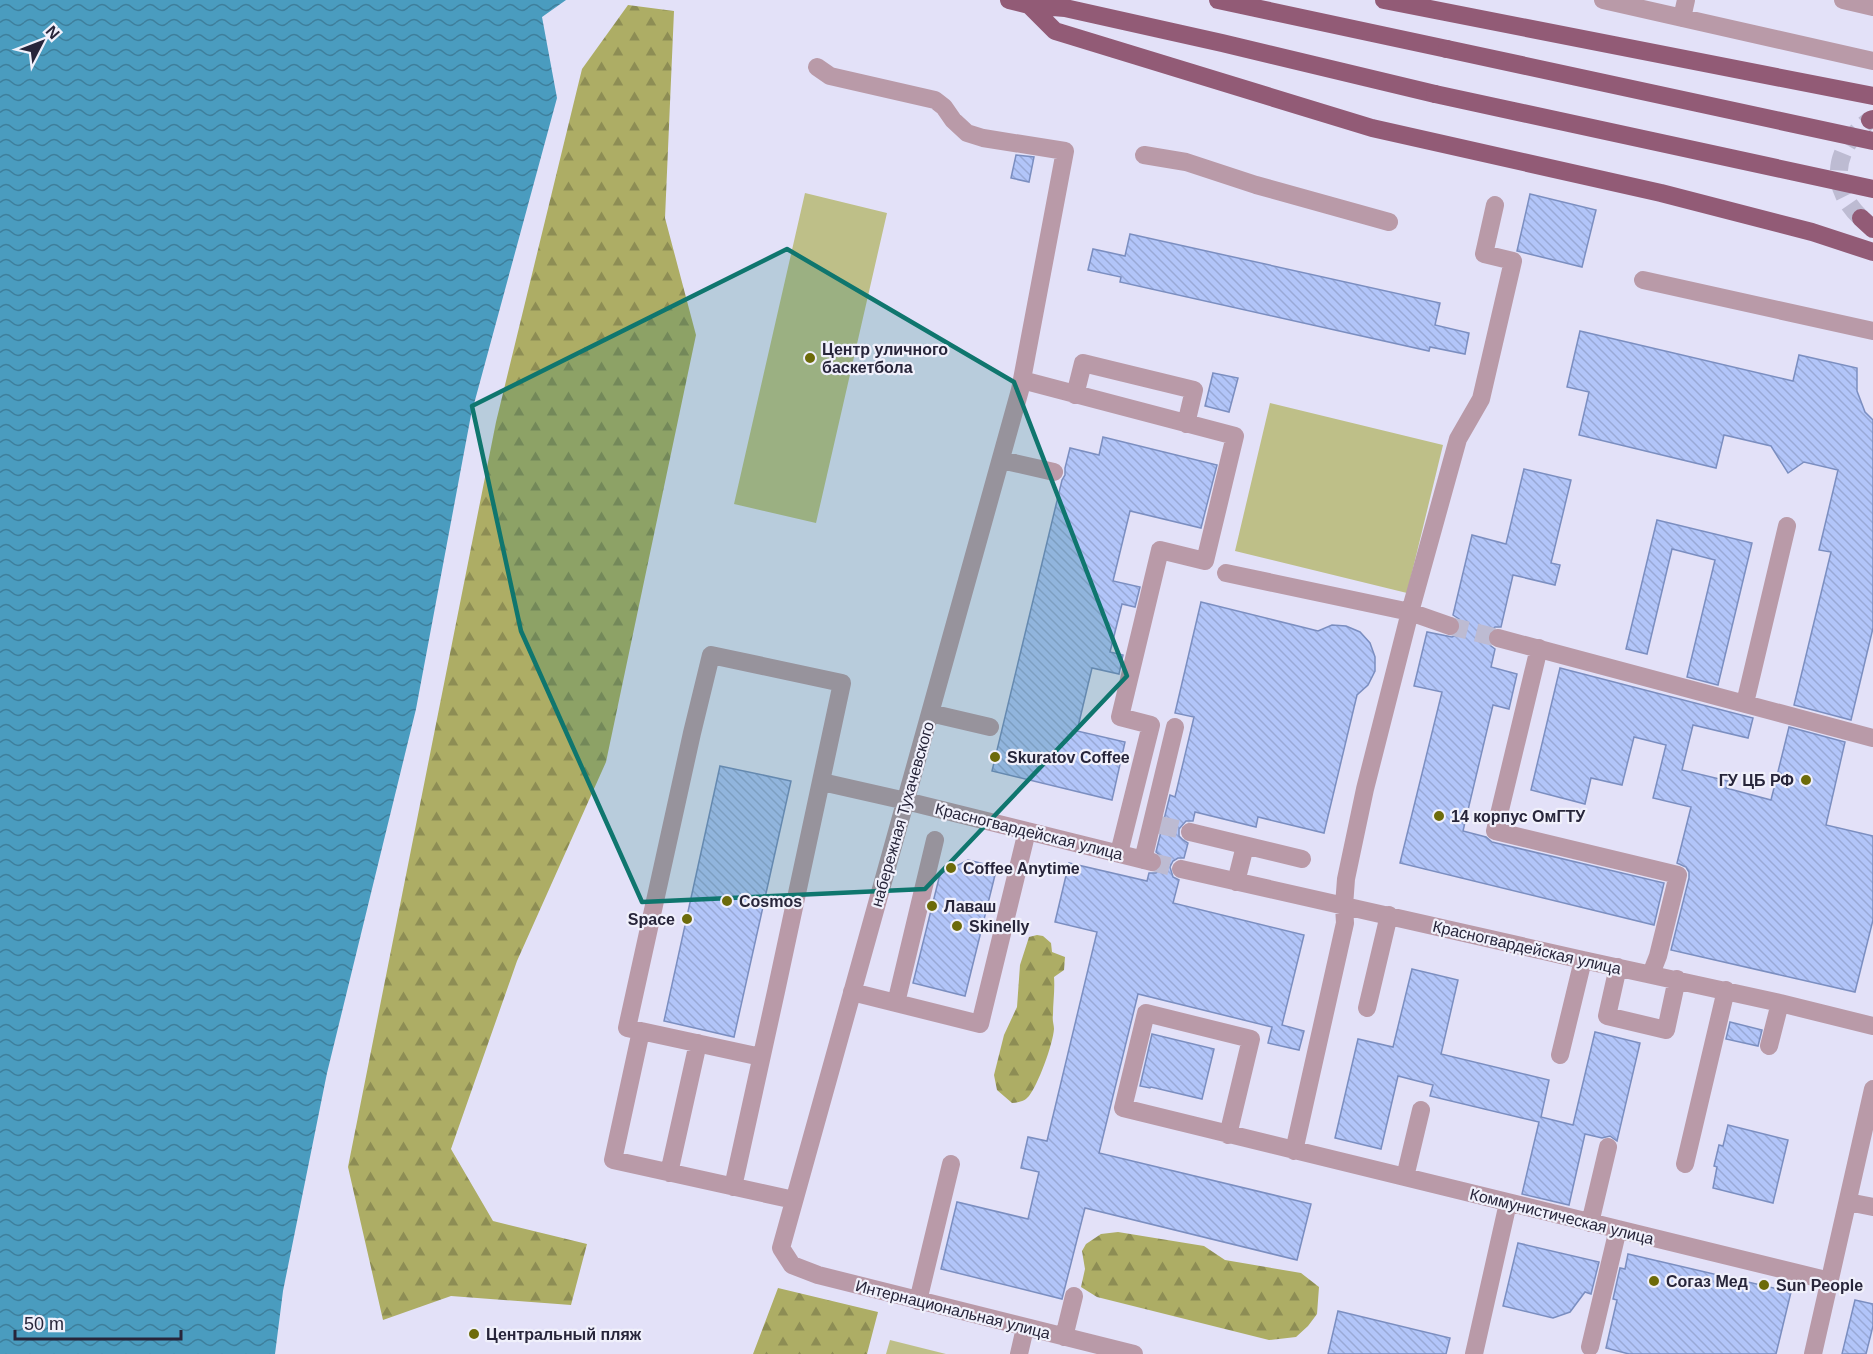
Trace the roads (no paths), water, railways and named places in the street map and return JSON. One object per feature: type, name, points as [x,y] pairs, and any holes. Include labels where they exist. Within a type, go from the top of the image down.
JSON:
[{"type":"main road","points":[[1009,0],[1029,5],[1065,8],[1435,93],[1873,189]]},
{"type":"main road","points":[[1218,0],[1873,141]]},
{"type":"main road","points":[[1384,0],[1873,96]]},
{"type":"main road","points":[[1029,5],[1055,30],[1372,128],[1661,193],[1812,232],[1873,252]]},
{"type":"street","points":[[1603,0],[1873,61]]},
{"type":"street","points":[[1682,18],[1686,0]]},
{"type":"street","points":[[1843,0],[1873,7]]},
{"type":"street","name":"набережная Тухачевского","points":[[781,1248],[1022,380],[1065,151],[983,138],[967,133],[935,100],[830,76],[817,67]]},
{"type":"street","points":[[1144,155],[1186,162],[1256,185],[1389,222]]},
{"type":"street","points":[[1294,1151],[1346,923],[1344,906],[1346,879],[1365,789],[1410,612],[1458,439],[1480,399],[1513,261],[1484,254],[1495,205]]},
{"type":"street","points":[[1643,280],[1873,331]]},
{"type":"street","points":[[1075,395],[1083,363],[1194,390],[1186,424]]},
{"type":"street","points":[[1022,380],[1235,436],[1205,561],[1161,550],[1120,717],[1151,725],[1119,854]]},
{"type":"street","points":[[1001,459],[1054,472]]},
{"type":"street","points":[[1744,703],[1787,526]]},
{"type":"street","points":[[1226,573],[1410,612],[1450,626]]},
{"type":"street","points":[[1498,638],[1873,738]]},
{"type":"street","points":[[1539,648],[1495,831],[1678,876],[1658,956],[1651,974]]},
{"type":"street","points":[[733,1187],[842,683],[711,655],[627,1028],[761,1057]]},
{"type":"street","points":[[930,713],[990,727]]},
{"type":"street","name":"Красногвардейская улица","points":[[822,782],[1147,861],[1175,727]]},
{"type":"street","points":[[852,992],[980,1024],[1027,831]]},
{"type":"street","points":[[1190,832],[1302,859]]},
{"type":"street","points":[[896,1003],[935,840]]},
{"type":"street","points":[[1236,882],[1245,846]]},
{"type":"street","name":"Красногвардейская улица","points":[[1181,869],[1618,968],[1726,990],[1873,1026]]},
{"type":"street","points":[[1367,1008],[1389,915]]},
{"type":"street","points":[[1560,1055],[1583,960]]},
{"type":"street","points":[[1618,968],[1607,1016],[1666,1030],[1677,979]]},
{"type":"street","points":[[1684,1164],[1726,990]]},
{"type":"street","points":[[1769,1046],[1780,1003]]},
{"type":"street","name":"Коммунистическая улица","points":[[1228,1135],[1251,1039],[1146,1013],[1123,1108],[1228,1135],[1830,1281]]},
{"type":"street","points":[[641,1031],[612,1160],[794,1200]]},
{"type":"street","points":[[669,1173],[698,1043]]},
{"type":"street","points":[[1813,1354],[1873,1089]]},
{"type":"street","points":[[1405,1177],[1421,1110]]},
{"type":"street","points":[[1590,1223],[1608,1147]]},
{"type":"street","points":[[918,1301],[951,1164]]},
{"type":"street","points":[[1848,1202],[1873,1207]]},
{"type":"street","points":[[1474,1354],[1508,1203]]},
{"type":"street","points":[[1590,1347],[1618,1229]]},
{"type":"street","name":"Интернациональная улица","points":[[781,1248],[792,1265],[818,1275],[1134,1354]]},
{"type":"street","points":[[1064,1337],[1074,1296]]},
{"type":"street","points":[[1019,1354],[1025,1328]]},
{"type":"water","points":[[0,0],[566,0],[542,17],[557,98],[471,415],[416,709],[327,1073],[283,1291],[275,1354],[0,1354]]},
{"type":"tunnel","points":[[1861,218],[1850,206],[1843,193],[1839,180],[1839,167],[1842,154],[1849,142],[1870,120]]},
{"type":"tunnel","points":[[1450,626],[1498,638]]},
{"type":"tunnel","points":[[1160,825],[1190,832]]},
{"type":"tunnel","points":[[1152,862],[1181,869]]},
{"type":"place","name":"Центр уличного баскетбола","points":[[810,358]]},
{"type":"place","name":"Skuratov Coffee","points":[[995,757]]},
{"type":"place","name":"ГУ ЦБ РФ","points":[[1806,780]]},
{"type":"place","name":"14 корпус ОмГТУ","points":[[1439,816]]},
{"type":"place","name":"Coffee Anytime","points":[[951,868]]},
{"type":"place","name":"Cosmos","points":[[727,901]]},
{"type":"place","name":"Лаваш","points":[[932,906]]},
{"type":"place","name":"Space","points":[[687,919]]},
{"type":"place","name":"Skinelly","points":[[957,926]]},
{"type":"place","name":"Согаз Мед","points":[[1654,1281]]},
{"type":"place","name":"Sun People","points":[[1764,1285]]},
{"type":"place","name":"Центральный пляж","points":[[474,1334]]}]
